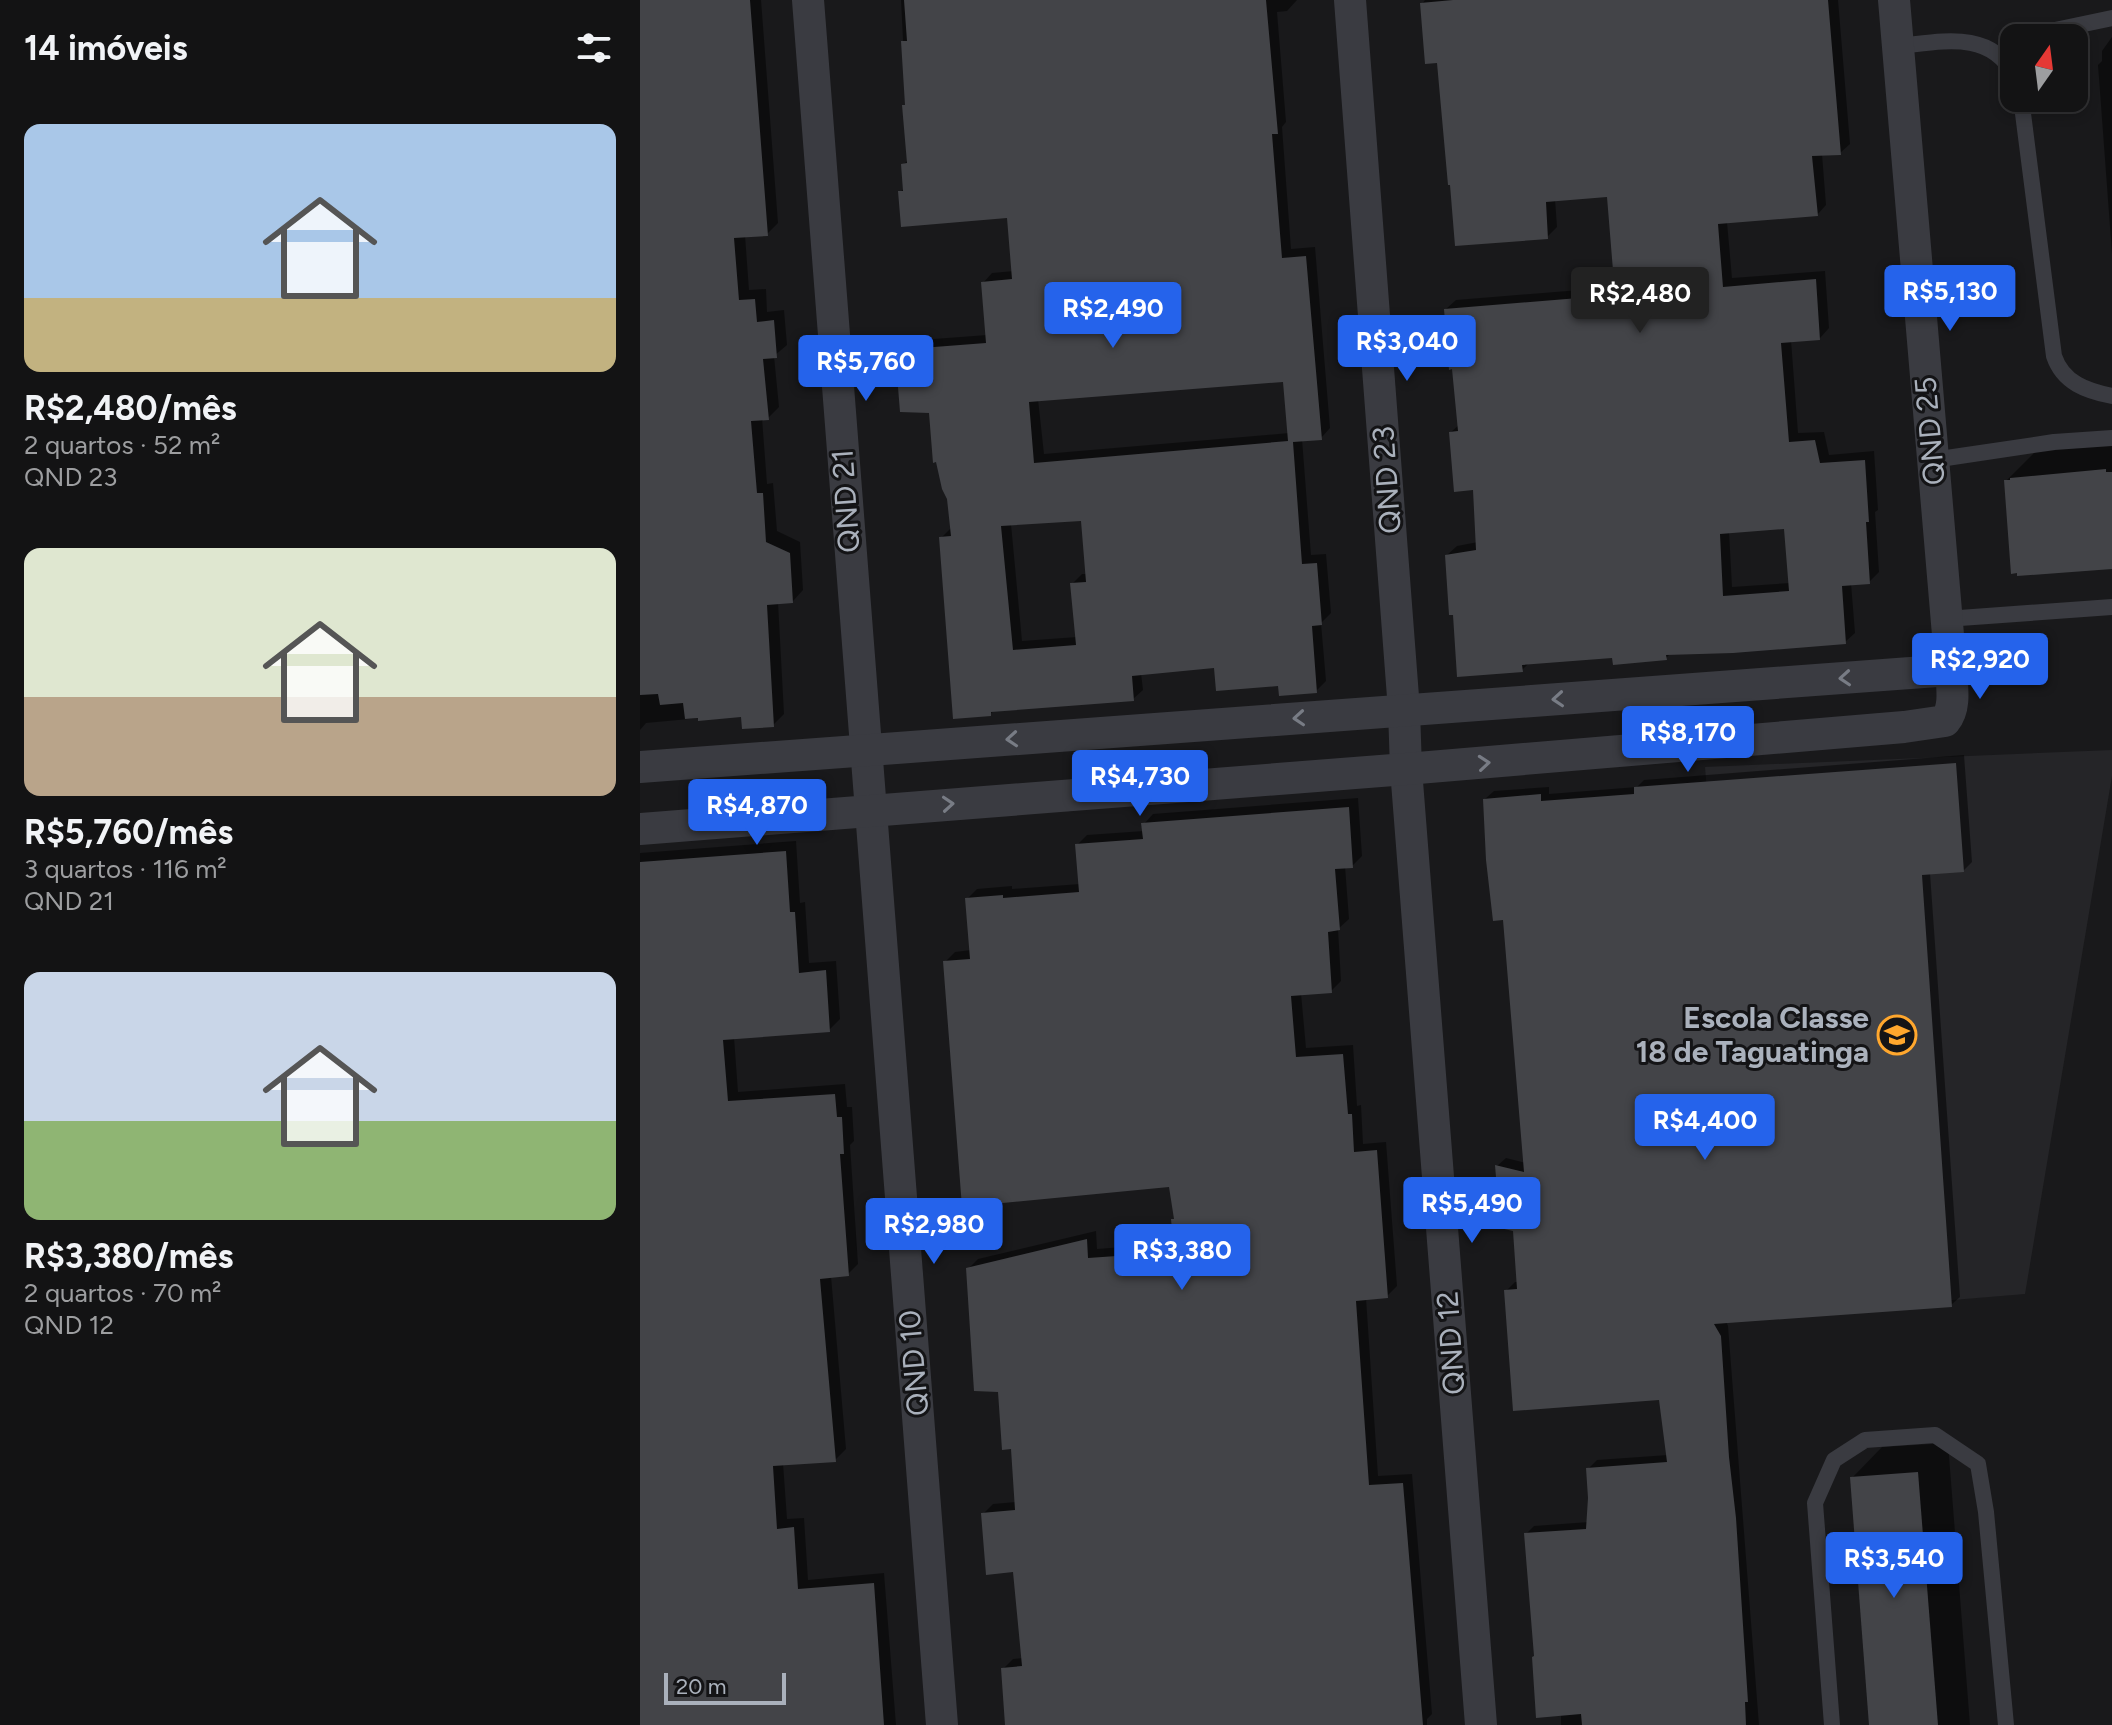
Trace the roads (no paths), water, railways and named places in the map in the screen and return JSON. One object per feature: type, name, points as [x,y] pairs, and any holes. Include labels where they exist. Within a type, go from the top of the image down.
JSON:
[{"type":"street","name":"QND 21","points":[[808,0],[870,810]]},
{"type":"street","name":"QND 23","points":[[1350,0],[1406,769]]},
{"type":"street","name":"QND 25","points":[[1406,769],[1928,725],[1949,718],[1952,705],[1951,670],[1894,0]]},
{"type":"street","points":[[640,767],[1951,670]]},
{"type":"street","points":[[640,829],[1406,769]]},
{"type":"street","name":"QND 12","points":[[1406,769],[1481,1725]]},
{"type":"street","name":"QND 10","points":[[870,810],[942,1725]]},
{"type":"lane","points":[[2083,24],[2112,18]]},
{"type":"lane","points":[[1898,46],[1959,41],[1983,45],[2000,41]]},
{"type":"lane","points":[[1983,45],[2000,56]]},
{"type":"lane","points":[[2023,112],[2054,356],[2068,379],[2096,393],[2112,396]]},
{"type":"lane","points":[[1933,460],[2054,442],[2112,438]]},
{"type":"lane","points":[[1946,619],[2112,607]]},
{"type":"lane","points":[[1832,1725],[1815,1503],[1834,1460],[1865,1440],[1935,1435],[1978,1464],[1986,1512],[2006,1725]]},
{"type":"place","name":"Escola Classe 18 de Taguatinga","points":[[1897,1035]]}]
